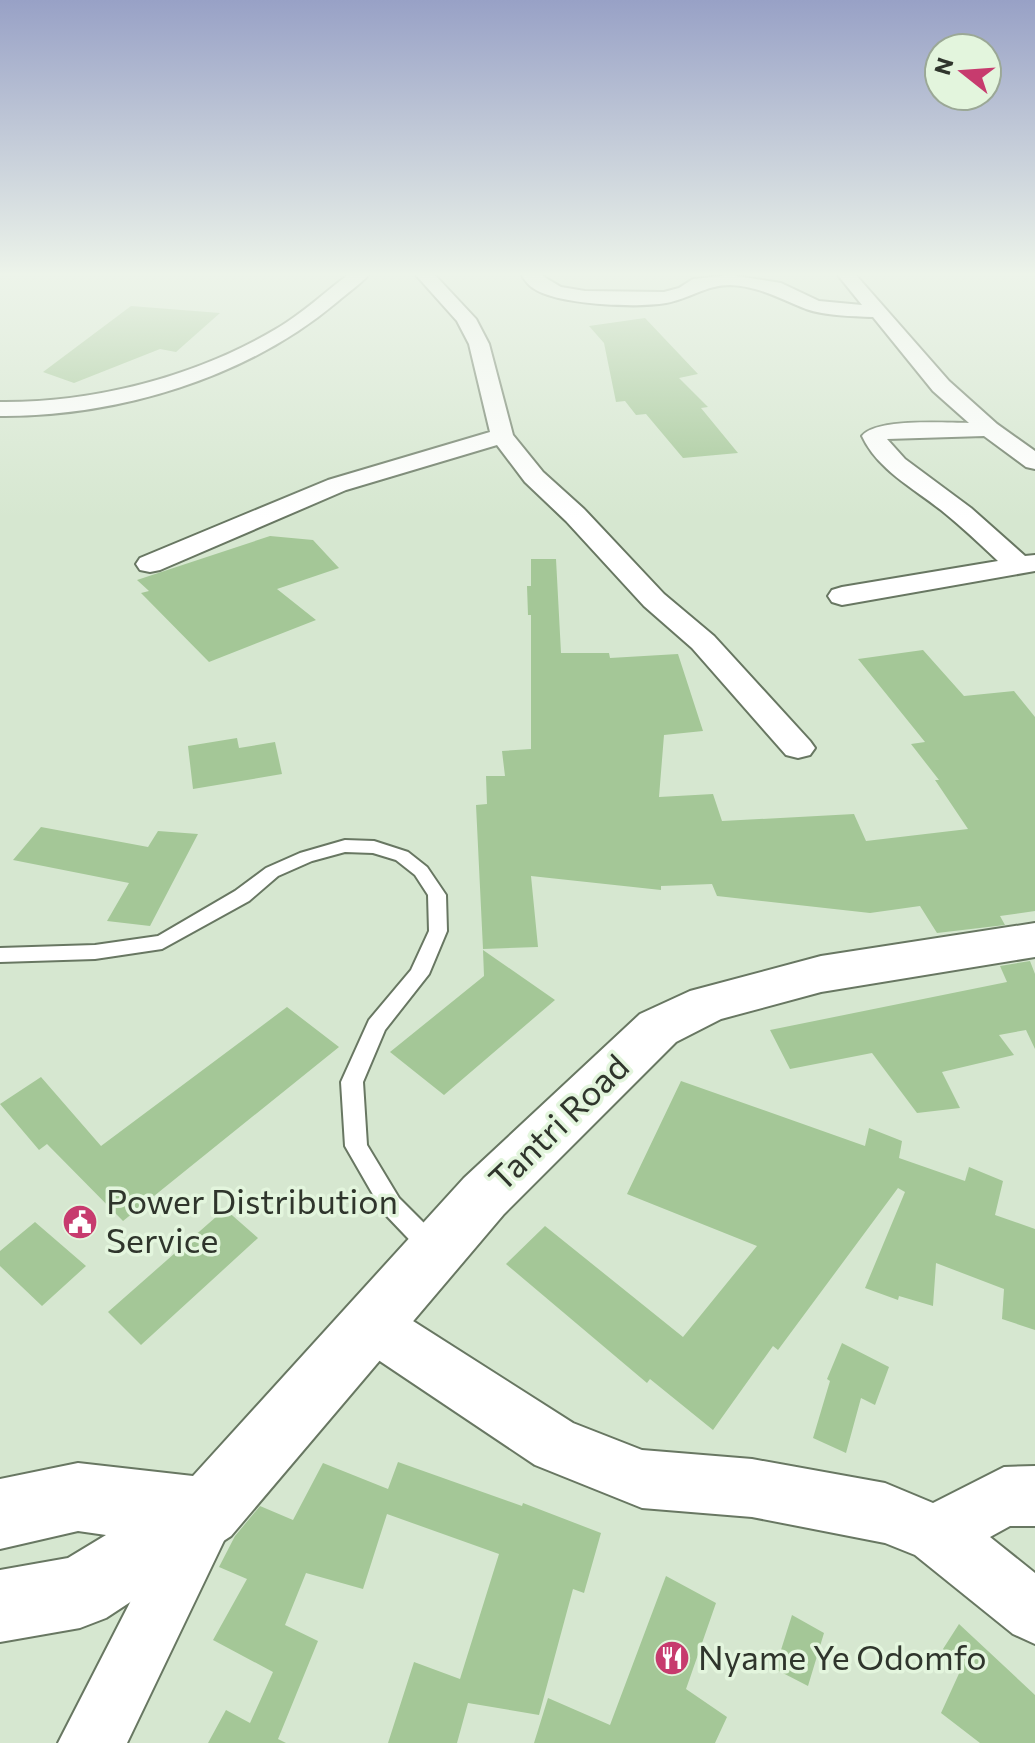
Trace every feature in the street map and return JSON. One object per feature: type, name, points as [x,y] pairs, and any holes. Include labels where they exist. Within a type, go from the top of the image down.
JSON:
[{"type":"street","points":[[0,409],[33,411],[74,406],[139,390],[235,355]]},
{"type":"street","points":[[482,355],[502,436],[534,477],[575,515],[654,600],[713,652],[798,748]]},
{"type":"street","points":[[915,355],[941,386],[989,429],[1035,462]]},
{"type":"street","points":[[989,429],[884,432],[874,436],[876,444],[884,451],[1027,564]]},
{"type":"street","points":[[150,564],[337,485],[502,436]]},
{"type":"street","points":[[842,596],[1027,564]]},
{"type":"street","name":"Tantri Road","points":[[0,1606],[80,1592],[207,1512],[495,1185],[658,1028],[707,1004],[821,974],[1035,940]]},
{"type":"street","points":[[372,1325],[555,1445],[642,1479],[752,1488],[885,1513],[936,1534],[1035,1612]]},
{"type":"street","points":[[936,1534],[1004,1497],[1035,1496]]},
{"type":"street","points":[[0,1514],[78,1497],[207,1512],[92,1743]]},
{"type":"lane","points":[[0,955],[95,952],[162,942],[242,896],[272,872],[306,857],[345,846],[374,847],[402,856],[421,871],[437,895],[438,931],[419,974],[376,1026],[352,1082],[356,1146],[391,1205],[436,1251]]},
{"type":"building","points":[[65,355],[144,355],[74,383],[43,372]]},
{"type":"building","points":[[607,355],[680,355],[698,374],[679,378],[708,407],[701,408],[738,453],[683,458],[646,414],[636,415],[625,401],[616,402]]},
{"type":"building","points":[[270,536],[313,540],[339,568],[277,589],[316,620],[209,662],[141,593],[149,591],[137,580]]},
{"type":"building","points":[[531,559],[556,559],[561,653],[609,653],[610,658],[678,654],[703,731],[664,735],[659,797],[713,794],[722,821],[854,814],[866,841],[968,829],[935,780],[939,780],[911,744],[925,742],[858,659],[923,650],[964,696],[1014,691],[1035,717],[1035,911],[1000,916],[1005,925],[937,933],[920,906],[870,913],[717,896],[712,884],[661,886],[661,890],[531,876],[538,947],[483,949],[476,805],[487,804],[486,776],[505,776],[502,751],[531,749],[531,615],[528,615],[527,586],[531,586]]},
{"type":"building","points":[[237,738],[239,748],[275,742],[282,774],[193,789],[188,746]]},
{"type":"building","points":[[41,827],[148,847],[158,831],[198,834],[150,926],[107,921],[129,883],[13,860]]},
{"type":"building","points":[[483,950],[555,1000],[444,1095],[390,1052],[484,976]]},
{"type":"building","points":[[1030,961],[1035,974],[1035,1049],[1026,1030],[999,1035],[1014,1055],[942,1072],[960,1108],[917,1113],[872,1053],[790,1069],[770,1030],[1007,982],[1000,966]]},
{"type":"building","points":[[287,1007],[339,1047],[123,1221],[47,1144],[39,1150],[0,1104],[41,1077],[101,1146]]},
{"type":"building","points":[[681,1081],[865,1146],[869,1128],[902,1141],[899,1158],[965,1181],[969,1167],[1003,1181],[995,1215],[1035,1229],[1035,1330],[1002,1319],[1004,1289],[936,1263],[933,1306],[899,1296],[898,1300],[865,1288],[905,1192],[898,1188],[778,1350],[773,1346],[713,1430],[650,1379],[647,1383],[506,1264],[545,1226],[683,1337],[757,1246],[627,1194]]},
{"type":"building","points":[[225,1209],[258,1238],[141,1345],[108,1312]]},
{"type":"building","points":[[35,1222],[86,1266],[42,1306],[0,1266],[0,1251]]},
{"type":"building","points":[[842,1343],[889,1367],[875,1405],[861,1398],[846,1453],[813,1438],[830,1381],[827,1379]]},
{"type":"building","points":[[398,1462],[522,1506],[523,1503],[601,1533],[584,1593],[573,1589],[539,1715],[468,1703],[457,1743],[388,1743],[414,1662],[460,1679],[499,1554],[387,1514],[363,1589],[306,1573],[285,1625],[318,1641],[278,1739],[286,1743],[208,1743],[226,1710],[250,1723],[273,1672],[213,1640],[247,1579],[219,1567],[235,1536],[260,1506],[293,1520],[323,1463],[388,1489]]},
{"type":"building","points":[[666,1576],[716,1603],[686,1689],[727,1717],[715,1743],[534,1743],[548,1698],[610,1725]]},
{"type":"building","points":[[792,1615],[824,1633],[808,1686],[775,1669]]},
{"type":"building","points":[[959,1624],[1035,1695],[1035,1743],[980,1743],[941,1713],[962,1667],[943,1649]]},
{"type":"place","name":"Power Distribution Service","points":[[80,1222]]},
{"type":"place","name":"Nyame Ye Odomfo","points":[[672,1658]]}]
